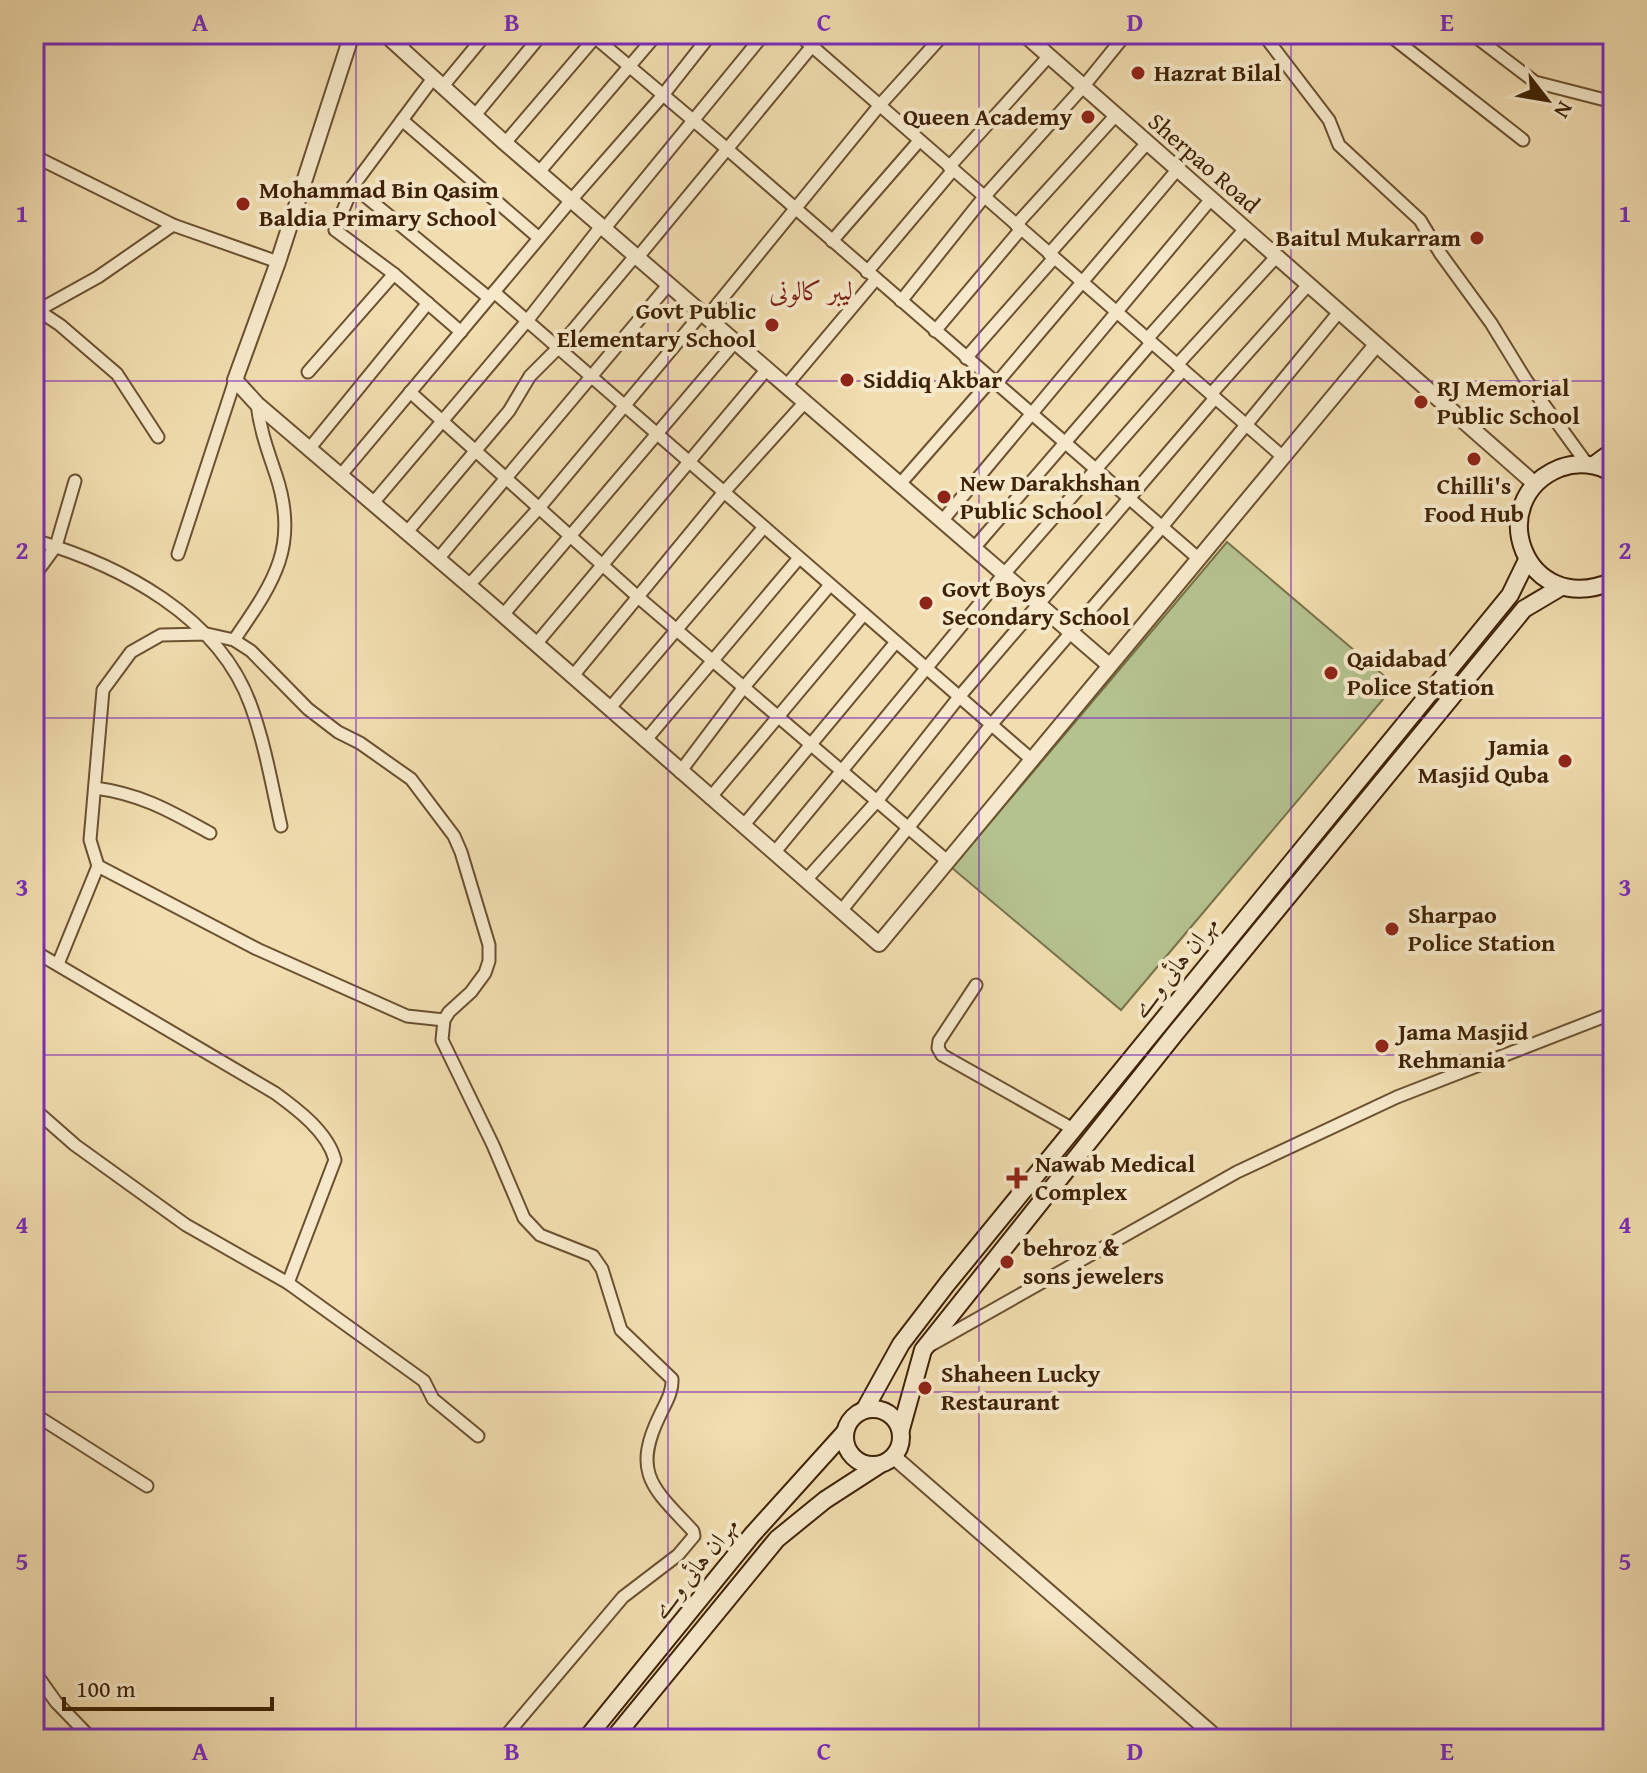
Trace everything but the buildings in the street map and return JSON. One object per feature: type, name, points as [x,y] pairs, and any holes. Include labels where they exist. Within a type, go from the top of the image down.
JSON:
[{"type":"main road","points":[[1613,451],[1590,465],[1559,469],[1535,484],[1521,508],[1518,534],[1527,560],[1542,577],[1561,587],[1588,589],[1613,581]]},
{"type":"main road","points":[[1590,465],[1613,474]]},
{"type":"main road","name":"مہران ہائی وے","points":[[865,1409],[901,1344],[1510,595],[1527,560]]},
{"type":"main road","points":[[613,1739],[777,1539],[825,1500],[894,1457],[901,1441],[901,1429],[923,1350],[1174,1035],[1524,609],[1561,587]]},
{"type":"main road","points":[[879,1465],[857,1461],[849,1452],[845,1432],[849,1422],[865,1409],[875,1408],[896,1419],[901,1429]]},
{"type":"main road","name":"مہران ہائی وے","points":[[586,1739],[752,1535],[845,1432]]},
{"type":"street","points":[[178,554],[352,34]]},
{"type":"street","points":[[385,34],[505,143],[1109,665]]},
{"type":"street","points":[[400,48],[411,34]]},
{"type":"street","points":[[461,332],[394,274],[335,230],[353,186],[402,120],[486,34]]},
{"type":"street","points":[[476,114],[542,34]]},
{"type":"street","points":[[540,171],[657,34]]},
{"type":"street","points":[[340,476],[663,95],[711,34]]},
{"type":"street","points":[[373,503],[764,34]]},
{"type":"street","points":[[798,34],[1283,457]]},
{"type":"street","points":[[407,532],[509,411],[530,376],[637,256],[822,34]]},
{"type":"street","points":[[469,585],[539,508],[939,39],[924,34]]},
{"type":"street","name":"Sherpao Road","points":[[1024,34],[1535,484]]},
{"type":"street","points":[[901,301],[984,197],[1126,34]]},
{"type":"street","points":[[1263,34],[1329,120],[1339,145],[1420,220],[1526,380],[1590,465]]},
{"type":"street","points":[[1388,34],[1523,140]]},
{"type":"street","points":[[1472,34],[1535,82],[1613,102]]},
{"type":"street","points":[[1601,34],[1613,38]]},
{"type":"street","points":[[505,143],[595,35],[1199,559]]},
{"type":"street","points":[[786,386],[951,168],[1049,56]]},
{"type":"street","points":[[935,331],[1018,227],[1116,115]]},
{"type":"street","points":[[402,120],[539,238]]},
{"type":"street","points":[[832,241],[919,141]]},
{"type":"street","points":[[966,358],[1147,143]]},
{"type":"street","points":[[34,156],[173,225],[278,262]]},
{"type":"street","points":[[900,484],[1083,284],[1177,170]]},
{"type":"street","points":[[353,186],[527,321],[1031,759]]},
{"type":"street","points":[[942,521],[1211,199]]},
{"type":"street","points":[[158,437],[117,374],[79,340],[36,312],[98,277],[173,225]]},
{"type":"street","points":[[974,548],[1245,229]]},
{"type":"street","points":[[774,853],[1004,574],[1276,257]]},
{"type":"street","points":[[308,372],[394,274]]},
{"type":"street","points":[[438,559],[669,284]]},
{"type":"street","points":[[806,880],[877,801],[959,697],[1308,285]]},
{"type":"street","points":[[309,449],[428,303]]},
{"type":"street","points":[[841,911],[991,725],[1162,527],[1339,312]]},
{"type":"street","points":[[503,615],[735,342]]},
{"type":"street","points":[[235,380],[257,404],[879,944],[1376,345]]},
{"type":"street","points":[[536,644],[767,369]]},
{"type":"street","points":[[410,392],[638,597],[946,860]]},
{"type":"street","points":[[572,677],[724,492],[805,402]]},
{"type":"street","points":[[234,640],[273,579],[286,536],[282,496],[260,430],[257,404]]},
{"type":"street","points":[[34,576],[56,546],[75,481]]},
{"type":"street","points":[[609,709],[764,527]]},
{"type":"street","points":[[34,540],[91,560],[135,582],[165,600],[207,634],[251,704],[281,826]]},
{"type":"street","points":[[645,741],[799,558]]},
{"type":"street","points":[[680,772],[744,687],[830,585]]},
{"type":"street","points":[[710,798],[864,614]]},
{"type":"street","points":[[58,964],[98,866],[90,840],[103,690],[131,652],[161,635],[207,634],[234,640],[251,651],[308,709],[411,779],[454,836],[489,945],[489,961],[479,983],[444,1020],[442,1040],[524,1218],[540,1235],[593,1256],[602,1269],[621,1330],[672,1379],[670,1394],[648,1438],[645,1459],[654,1486],[694,1536],[678,1555],[623,1597],[503,1739]]},
{"type":"street","points":[[743,826],[896,642]]},
{"type":"street","points":[[95,788],[123,792],[153,802],[210,833]]},
{"type":"street","points":[[98,866],[257,949],[380,1004],[407,1016],[444,1020]]},
{"type":"street","points":[[34,951],[275,1093],[301,1113],[333,1150],[335,1160],[288,1283]]},
{"type":"street","points":[[976,985],[939,1041],[938,1048],[942,1055],[1073,1129]]},
{"type":"street","points":[[923,1350],[1237,1172],[1397,1097],[1613,1013]]},
{"type":"street","points":[[34,1109],[75,1145],[186,1225],[288,1283],[424,1381],[433,1399],[478,1436]]},
{"type":"street","points":[[34,1414],[147,1486]]},
{"type":"street","points":[[894,1457],[1218,1739]]},
{"type":"street","points":[[34,1671],[56,1702],[88,1735],[87,1739]]},
{"type":"green space","points":[[1227,542],[1395,685],[1121,1010],[952,868]]},
{"type":"place","name":"Hazrat Bilal","points":[[1138,73]]},
{"type":"place","name":"Queen Academy","points":[[1088,117]]},
{"type":"place","name":"Mohammad Bin Qasim Baldia Primary School","points":[[243,204]]},
{"type":"place","name":"Baitul Mukarram","points":[[1477,238]]},
{"type":"place","name":"Govt Public Elementary School","points":[[772,325]]},
{"type":"place","name":"Siddiq Akbar","points":[[847,380]]},
{"type":"place","name":"RJ Memorial Public School","points":[[1421,402]]},
{"type":"place","name":"Chilli's Food Hub","points":[[1474,459]]},
{"type":"place","name":"New Darakhshan Public School","points":[[944,497]]},
{"type":"place","name":"Govt Boys Secondary School","points":[[926,603]]},
{"type":"place","name":"Qaidabad Police Station","points":[[1331,673]]},
{"type":"place","name":"Jamia Masjid Quba","points":[[1565,761]]},
{"type":"place","name":"Sharpao Police Station","points":[[1392,929]]},
{"type":"place","name":"Jama Masjid Rehmania","points":[[1382,1046]]},
{"type":"place","name":"Nawab Medical Complex","points":[[1017,1178]]},
{"type":"place","name":"behroz & sons jewelers","points":[[1007,1262]]},
{"type":"place","name":"Shaheen Lucky Restaurant","points":[[925,1388]]},
{"type":"district","name":"لیبر کالونی","points":[[811,291]]}]
